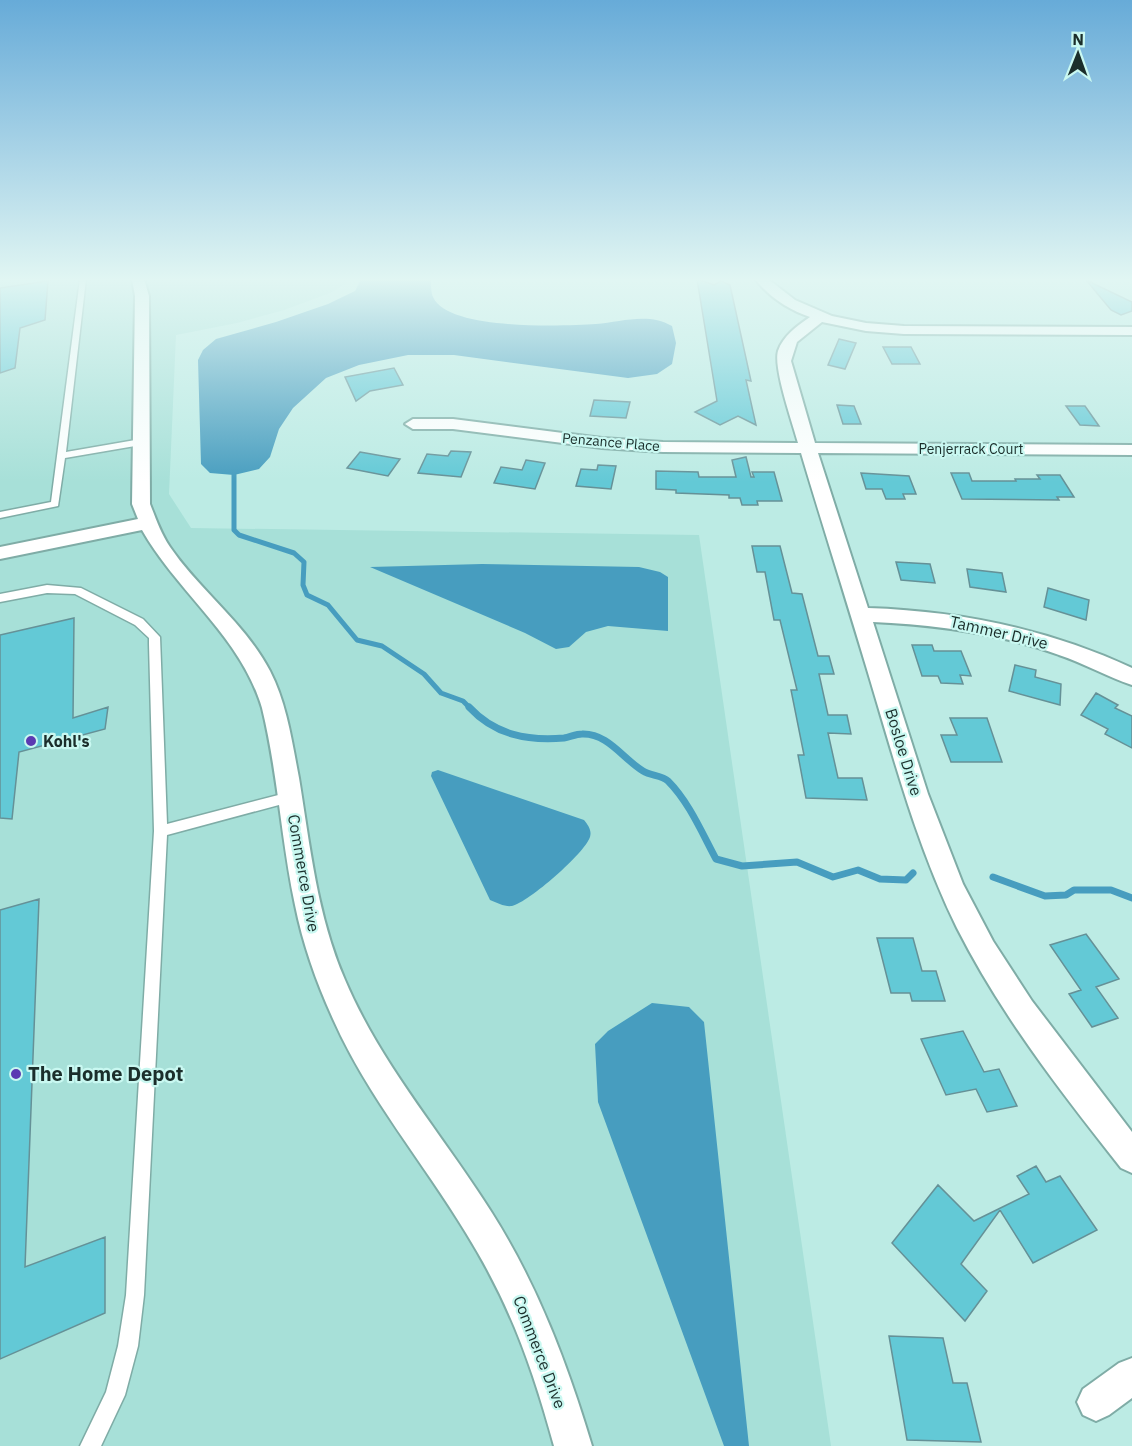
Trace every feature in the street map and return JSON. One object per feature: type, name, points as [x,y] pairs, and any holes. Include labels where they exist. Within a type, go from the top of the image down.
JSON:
[{"type":"street","name":"Commerce Drive","points":[[142,346],[141,504],[146,523],[162,550],[221,619],[258,669],[275,711],[311,920],[330,982],[350,1024],[373,1063],[478,1221],[523,1302],[545,1358],[573,1446]]},
{"type":"street","name":"Bosloe Drive","points":[[787,346],[784,357],[810,447],[940,861],[967,919],[1026,1017],[1064,1070],[1132,1156]]},
{"type":"street","name":"Penzance Place","points":[[413,424],[453,423],[527,434],[663,447],[810,447]]},
{"type":"street","name":"Penjerrack Court","points":[[810,447],[1132,450]]},
{"type":"street","points":[[0,554],[146,523]]},
{"type":"street","name":"Tammer Drive","points":[[861,615],[952,620],[1001,630],[1066,649],[1132,677]]},
{"type":"street","points":[[1096,1402],[1132,1376]]},
{"type":"lane","points":[[0,515],[55,504],[75,346]]},
{"type":"lane","points":[[62,456],[141,442]]},
{"type":"lane","points":[[0,598],[46,588],[77,591],[139,622],[154,637],[161,831],[135,1295],[128,1346],[115,1395],[90,1446]]},
{"type":"lane","points":[[161,831],[290,798]]},
{"type":"shaded area","points":[[0,346],[175,346],[169,494],[191,528],[699,535],[831,1446],[0,1446]]},
{"type":"shaded area","points":[[207,346],[675,346],[672,364],[657,374],[628,378],[454,355],[408,355],[359,365],[326,378],[293,408],[279,429],[270,457],[259,469],[234,475],[210,473],[201,464],[198,360]]},
{"type":"shaded area","points":[[482,564],[639,567],[660,572],[668,577],[668,631],[608,626],[586,632],[569,647],[556,649],[525,633],[370,567]]},
{"type":"shaded area","points":[[438,770],[584,820],[590,830],[590,837],[568,865],[520,903],[509,906],[490,900],[431,776],[432,772]]},
{"type":"shaded area","points":[[652,1003],[689,1007],[704,1022],[749,1446],[724,1446],[598,1102],[595,1044],[608,1031]]},
{"type":"building","points":[[0,346],[18,346],[15,368],[0,373]]},
{"type":"building","points":[[708,346],[743,346],[751,381],[746,380],[756,425],[738,416],[720,425],[695,412],[717,401]]},
{"type":"building","points":[[836,346],[855,346],[845,369],[828,365]]},
{"type":"building","points":[[883,347],[911,347],[920,364],[892,364]]},
{"type":"building","points":[[394,368],[403,385],[370,391],[356,401],[345,377]]},
{"type":"building","points":[[594,400],[630,402],[626,418],[590,416]]},
{"type":"building","points":[[837,405],[854,406],[861,424],[843,424]]},
{"type":"building","points":[[1066,406],[1085,406],[1099,426],[1080,425]]},
{"type":"building","points":[[451,451],[471,452],[461,477],[418,473],[427,454],[448,456]]},
{"type":"building","points":[[360,452],[400,459],[388,476],[347,468]]},
{"type":"building","points":[[746,457],[751,477],[754,477],[752,472],[774,472],[782,501],[757,501],[758,505],[742,505],[740,498],[729,498],[729,495],[676,493],[676,490],[656,489],[656,471],[698,472],[699,477],[736,477],[732,460]]},
{"type":"building","points":[[526,460],[545,463],[535,489],[494,483],[501,467],[522,470]]},
{"type":"building","points":[[598,465],[616,466],[611,489],[576,486],[581,469],[597,470]]},
{"type":"building","points":[[861,473],[909,476],[916,494],[903,494],[905,499],[886,499],[882,489],[866,489]]},
{"type":"building","points":[[951,473],[969,473],[972,481],[1016,481],[1015,479],[1040,479],[1037,475],[1060,475],[1074,497],[1057,497],[1059,500],[962,499]]},
{"type":"building","points":[[752,546],[780,546],[792,593],[802,594],[818,656],[829,656],[834,674],[819,674],[828,715],[847,715],[851,734],[828,733],[838,778],[862,778],[867,800],[806,798],[798,755],[804,755],[791,690],[797,690],[780,620],[774,620],[765,572],[757,572]]},
{"type":"building","points":[[896,562],[930,564],[935,583],[901,580]]},
{"type":"building","points":[[967,569],[1002,573],[1006,592],[970,587]]},
{"type":"building","points":[[1048,588],[1089,600],[1086,620],[1044,607]]},
{"type":"building","name":"Kohl's","points":[[74,618],[73,718],[108,707],[105,729],[19,752],[12,819],[0,818],[0,635]]},
{"type":"building","points":[[912,645],[932,645],[934,651],[961,651],[971,676],[960,675],[963,684],[941,683],[938,676],[922,676]]},
{"type":"building","points":[[1015,665],[1036,670],[1035,677],[1061,684],[1060,705],[1009,691]]},
{"type":"building","points":[[1096,693],[1118,705],[1115,708],[1132,716],[1132,748],[1105,734],[1108,729],[1081,715]]},
{"type":"building","points":[[950,718],[987,718],[1002,762],[951,762],[941,735],[957,735]]},
{"type":"building","name":"The Home Depot","points":[[39,899],[25,1267],[105,1237],[105,1313],[0,1359],[0,910]]},
{"type":"building","points":[[1086,934],[1119,979],[1096,987],[1118,1018],[1092,1027],[1069,994],[1081,990],[1050,945]]},
{"type":"building","points":[[877,938],[913,938],[922,971],[936,971],[945,1001],[912,1001],[910,993],[891,993]]},
{"type":"building","points":[[963,1031],[984,1072],[999,1069],[1017,1106],[987,1112],[976,1089],[946,1095],[921,1039]]},
{"type":"building","points":[[1036,1166],[1046,1182],[1060,1176],[1097,1230],[1033,1263],[1000,1210],[961,1264],[987,1291],[965,1321],[892,1243],[938,1185],[974,1221],[1029,1194],[1017,1176]]},
{"type":"building","points":[[889,1336],[943,1338],[953,1383],[967,1383],[981,1442],[907,1440]]},
{"type":"waterway","points":[[234,475],[234,530],[239,535],[294,553],[304,562],[303,585],[307,595],[328,605],[357,640],[382,646],[424,674],[441,693],[463,701],[469,707]]},
{"type":"waterway","points":[[469,707],[490,724],[512,734],[550,739],[582,734],[607,742],[643,771],[663,778],[676,789],[689,808],[716,859],[742,866],[797,862],[833,877],[858,870],[880,879],[906,880],[913,873]]},
{"type":"waterway","points":[[993,877],[1045,896],[1066,895],[1074,890],[1111,890],[1132,898]]},
{"type":"place","name":"Kohl's","points":[[31,741]]},
{"type":"place","name":"The Home Depot","points":[[16,1074]]}]
